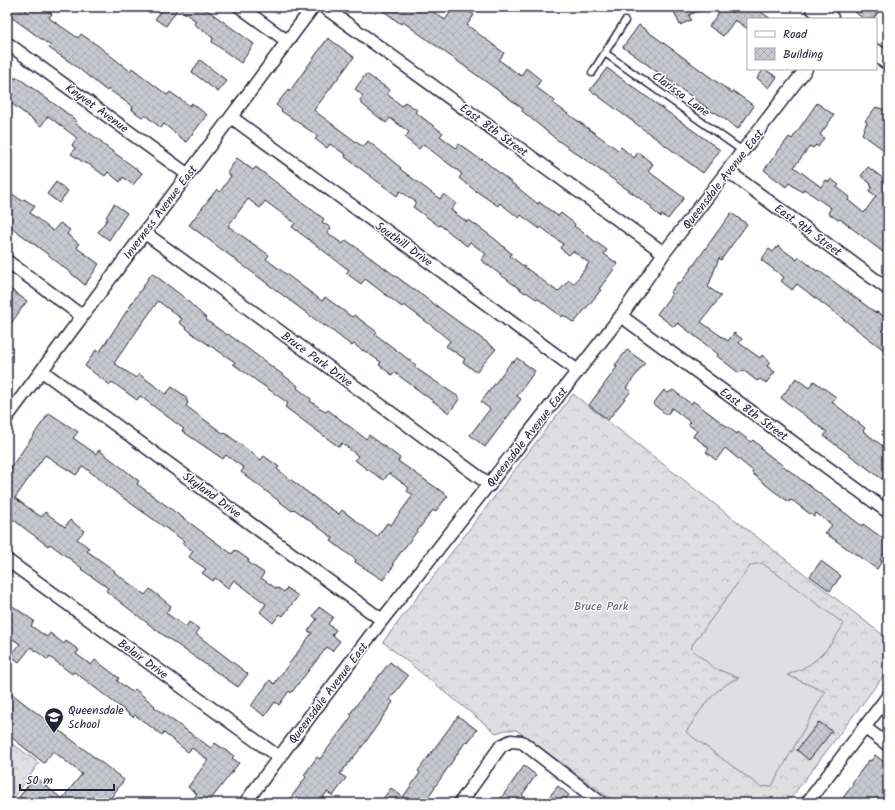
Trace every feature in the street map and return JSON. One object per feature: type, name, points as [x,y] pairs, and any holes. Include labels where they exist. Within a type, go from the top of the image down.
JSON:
[{"type":"main road","points":[[817,8],[829,18]]},
{"type":"main road","points":[[877,54],[888,62]]},
{"type":"street","points":[[240,7],[287,42]]},
{"type":"street","name":"Inverness Avenue East","points":[[7,417],[313,7]]},
{"type":"street","name":"East 8th Street","points":[[324,7],[664,253]]},
{"type":"street","name":"Knyvet Avenue","points":[[7,43],[187,174]]},
{"type":"street","name":"Queensdale Avenue East","points":[[245,803],[382,620],[490,485],[621,316],[664,253],[729,172],[805,70]]},
{"type":"street","name":"Southill Drive","points":[[231,116],[578,371]]},
{"type":"street","name":"East 9th Street","points":[[729,172],[888,289]]},
{"type":"street","name":"Bruce Park Drive","points":[[145,233],[490,485]]},
{"type":"street","points":[[7,262],[82,316]]},
{"type":"street","name":"East 8th Street","points":[[621,316],[888,512]]},
{"type":"street","name":"Skyland Drive","points":[[42,371],[382,620]]},
{"type":"street","name":"Belair Drive","points":[[7,560],[280,758]]},
{"type":"street","points":[[807,803],[888,696]]},
{"type":"street","points":[[864,727],[888,744]]},
{"type":"street","points":[[460,803],[501,746],[511,741],[522,742],[601,803]]},
{"type":"lane","points":[[592,73],[626,22]]},
{"type":"lane","name":"Clarissa Lane","points":[[605,53],[744,152]]},
{"type":"green space","name":"Bruce Park","points":[[573,394],[888,639],[888,670],[787,803],[616,803],[516,730],[505,730],[496,733],[383,642]]},
{"type":"green space","points":[[762,563],[844,624],[821,656],[807,666],[787,675],[825,692],[772,786],[761,787],[686,732],[708,700],[722,687],[739,678],[714,668],[690,648],[751,565]]},
{"type":"green space","points":[[7,740],[39,763],[10,803],[7,803]]},
{"type":"building","points":[[7,7],[21,7],[26,11],[30,7],[43,7],[52,14],[49,18],[78,38],[81,34],[130,71],[132,68],[167,95],[170,92],[190,106],[192,103],[207,115],[186,142],[164,124],[161,128],[146,116],[142,117],[132,110],[133,107],[108,89],[107,91],[73,64],[49,48],[51,46],[7,14]]},
{"type":"building","points":[[164,7],[203,7],[254,44],[241,63],[212,42],[213,38],[194,24],[196,21],[178,8],[166,26],[155,19]]},
{"type":"building","points":[[378,7],[426,7],[445,20],[454,7],[463,7],[474,15],[467,25],[504,53],[499,60],[521,76],[526,68],[541,80],[536,87],[555,101],[553,103],[618,150],[621,147],[634,158],[638,152],[653,164],[648,171],[684,198],[668,219],[662,215],[661,217],[651,209],[652,207],[556,139],[522,111],[523,109],[503,94],[403,22],[401,24]]},
{"type":"building","points":[[672,7],[707,7],[689,15],[691,20],[680,25]]},
{"type":"building","points":[[723,7],[754,7],[770,18],[747,18],[747,28],[735,20],[723,36],[709,26]]},
{"type":"building","points":[[848,7],[882,7],[874,18],[863,18]]},
{"type":"building","points":[[639,25],[732,93],[733,91],[754,106],[738,129],[623,47]]},
{"type":"building","points":[[328,38],[354,57],[314,110],[316,112],[363,147],[368,141],[401,168],[400,169],[440,199],[444,194],[456,203],[451,210],[467,222],[469,220],[495,239],[512,254],[510,256],[558,292],[569,280],[574,284],[589,263],[573,251],[569,255],[560,248],[563,244],[541,227],[540,229],[521,215],[519,218],[500,203],[498,206],[473,189],[459,178],[462,174],[423,144],[419,149],[405,138],[409,132],[390,118],[386,123],[362,104],[360,100],[363,96],[355,89],[366,74],[390,90],[387,94],[402,106],[405,102],[417,110],[415,112],[443,133],[440,136],[456,148],[459,144],[481,160],[482,159],[538,204],[539,202],[558,216],[561,213],[575,224],[574,226],[607,250],[604,254],[618,264],[599,289],[601,290],[574,323],[563,315],[562,317],[537,298],[536,299],[526,292],[525,293],[481,260],[486,254],[470,242],[467,246],[440,225],[439,226],[413,207],[416,202],[400,191],[397,196],[345,157],[346,155],[330,144],[327,148],[315,139],[318,136],[281,111],[282,110],[276,105],[288,90],[289,92]]},
{"type":"building","points":[[200,60],[227,81],[218,92],[192,72]]},
{"type":"building","points":[[607,68],[720,150],[703,173],[590,90]]},
{"type":"building","points":[[763,70],[777,77],[769,88],[757,78]]},
{"type":"building","points":[[7,72],[16,79],[17,77],[64,111],[77,121],[75,123],[142,173],[133,185],[123,177],[120,182],[108,172],[105,176],[71,154],[75,149],[72,145],[77,138],[48,116],[41,126],[7,100]]},
{"type":"building","points":[[817,103],[834,115],[820,135],[824,138],[818,147],[816,145],[813,148],[810,146],[794,167],[821,187],[826,180],[829,182],[831,179],[839,185],[837,187],[850,197],[848,200],[864,213],[876,196],[869,191],[872,187],[870,185],[871,184],[861,176],[868,167],[888,182],[888,256],[840,219],[838,220],[828,213],[831,208],[804,189],[802,192],[789,183],[786,187],[764,170],[789,137],[792,139]]},
{"type":"building","points":[[876,107],[888,111],[888,153],[862,134],[867,122],[865,121]]},
{"type":"building","points":[[237,158],[253,170],[256,167],[324,219],[322,222],[331,228],[327,233],[343,244],[346,240],[496,349],[476,372],[463,362],[465,359],[446,346],[450,341],[436,329],[404,305],[402,307],[365,279],[361,284],[346,273],[349,270],[292,227],[295,223],[265,201],[260,208],[248,199],[228,226],[269,255],[266,259],[322,301],[325,297],[352,317],[354,315],[377,332],[375,334],[416,365],[414,367],[460,398],[449,413],[394,372],[392,375],[379,365],[381,362],[354,344],[352,346],[325,325],[324,326],[189,225],[217,189],[220,192],[231,176],[227,173]]},
{"type":"building","points":[[56,182],[68,191],[59,203],[47,194]]},
{"type":"building","points":[[7,190],[22,201],[24,199],[35,206],[30,213],[53,231],[60,223],[70,230],[67,234],[79,244],[77,248],[99,264],[85,285],[50,256],[7,224]]},
{"type":"building","points":[[114,204],[127,213],[109,240],[98,232],[108,218],[106,217]]},
{"type":"building","points":[[731,213],[747,224],[721,260],[719,258],[708,287],[721,296],[701,322],[728,341],[734,333],[742,339],[739,343],[760,358],[762,355],[770,362],[767,366],[775,372],[766,383],[760,379],[757,381],[743,370],[739,373],[717,356],[718,354],[678,323],[674,327],[657,314],[672,294],[670,293],[678,282],[680,284]]},
{"type":"building","points":[[778,246],[797,260],[799,257],[876,313],[877,312],[888,319],[888,353],[797,284],[792,290],[781,281],[784,277],[761,260],[769,249],[773,252]]},
{"type":"building","points":[[152,273],[181,295],[207,319],[206,320],[227,335],[228,334],[298,386],[297,388],[311,399],[310,401],[326,412],[328,410],[366,439],[369,435],[400,458],[398,461],[448,496],[435,512],[433,510],[392,564],[394,565],[383,580],[355,562],[356,560],[331,541],[333,538],[294,509],[292,511],[241,472],[244,468],[226,455],[223,459],[182,431],[184,429],[140,396],[137,400],[112,382],[110,385],[85,366],[96,350],[99,353]],"holes":[[[158,301],[182,319],[179,322],[194,335],[235,362],[233,364],[288,403],[285,407],[339,447],[342,443],[358,456],[355,460],[364,467],[384,480],[389,473],[409,488],[407,491],[413,495],[391,525],[387,523],[377,537],[342,510],[339,514],[319,501],[277,469],[279,467],[264,456],[261,460],[225,433],[224,434],[186,406],[188,403],[185,396],[172,387],[166,394],[139,374],[136,378],[114,363]]]},
{"type":"building","points":[[7,287],[27,301],[7,329]]},
{"type":"building","points":[[627,350],[645,363],[626,388],[631,391],[608,420],[589,405],[617,367],[615,365]]},
{"type":"building","points":[[517,358],[535,371],[517,396],[521,399],[485,447],[470,435],[490,409],[481,402],[512,361],[514,362]]},
{"type":"building","points":[[796,378],[809,388],[814,381],[836,397],[832,402],[865,428],[863,431],[888,450],[888,472],[882,479],[824,436],[827,432],[781,398]]},
{"type":"building","points":[[664,390],[668,393],[673,390],[691,404],[693,401],[737,434],[738,432],[751,442],[753,440],[762,448],[761,449],[862,526],[863,524],[888,542],[888,548],[880,559],[882,561],[877,569],[825,533],[832,525],[816,513],[814,517],[793,501],[790,500],[789,502],[752,473],[753,471],[725,448],[716,460],[706,452],[709,448],[693,436],[697,431],[688,424],[690,422],[672,408],[667,415],[653,404]]},
{"type":"building","points":[[49,413],[78,432],[73,438],[96,454],[99,450],[139,481],[137,484],[232,554],[235,550],[249,560],[248,562],[264,573],[261,578],[277,589],[278,588],[284,592],[287,588],[298,596],[283,616],[280,614],[273,623],[260,612],[266,604],[234,580],[228,588],[215,578],[213,581],[202,573],[206,569],[189,557],[193,551],[182,543],[184,541],[119,495],[83,466],[76,475],[45,455],[15,498],[41,517],[45,512],[65,527],[70,520],[84,531],[77,539],[89,548],[87,551],[145,595],[150,589],[171,606],[166,613],[186,627],[189,622],[199,629],[196,634],[248,674],[238,687],[159,632],[106,591],[108,588],[50,544],[48,546],[7,515],[7,473]]},
{"type":"building","points":[[821,561],[841,576],[830,591],[810,576]]},
{"type":"building","points":[[7,602],[34,621],[31,626],[47,637],[50,633],[64,644],[66,641],[79,650],[76,654],[91,665],[95,660],[119,678],[117,681],[132,692],[135,689],[155,706],[154,707],[211,748],[215,743],[234,756],[232,758],[239,763],[208,803],[190,803],[197,794],[188,787],[208,760],[192,748],[188,752],[164,733],[162,735],[135,715],[133,717],[80,676],[74,672],[72,674],[50,657],[48,660],[31,647],[19,662],[11,656],[20,644],[7,635]]},
{"type":"building","points":[[319,607],[333,617],[328,624],[336,630],[332,635],[340,641],[332,651],[327,647],[291,693],[289,691],[279,705],[275,702],[265,716],[251,706],[270,680],[274,684],[312,633],[308,631],[317,619],[313,616]]},
{"type":"building","points":[[390,662],[408,676],[390,699],[393,702],[365,743],[340,774],[346,778],[333,796],[327,792],[319,803],[287,803],[306,777],[304,775],[317,757],[320,759],[352,716],[350,714],[360,700]]},
{"type":"building","points":[[12,694],[124,780],[107,803],[27,803],[19,797],[35,777],[62,799],[82,774],[53,751],[44,763],[7,734],[7,700]]},
{"type":"building","points":[[458,716],[477,730],[468,742],[466,741],[424,803],[380,803],[391,788],[403,797],[420,773],[418,771]]},
{"type":"building","points":[[819,722],[832,731],[809,760],[797,750]]},
{"type":"building","points":[[875,755],[888,765],[888,803],[842,803],[845,799],[843,798],[853,784],[852,783],[869,760],[871,761]]},
{"type":"building","points":[[524,766],[536,775],[522,795],[532,803],[509,803],[501,798]]},
{"type":"building","points":[[558,786],[569,795],[563,803],[556,803],[549,797]]},
{"type":"place","name":"Queensdale School","points":[[54,734]]}]
